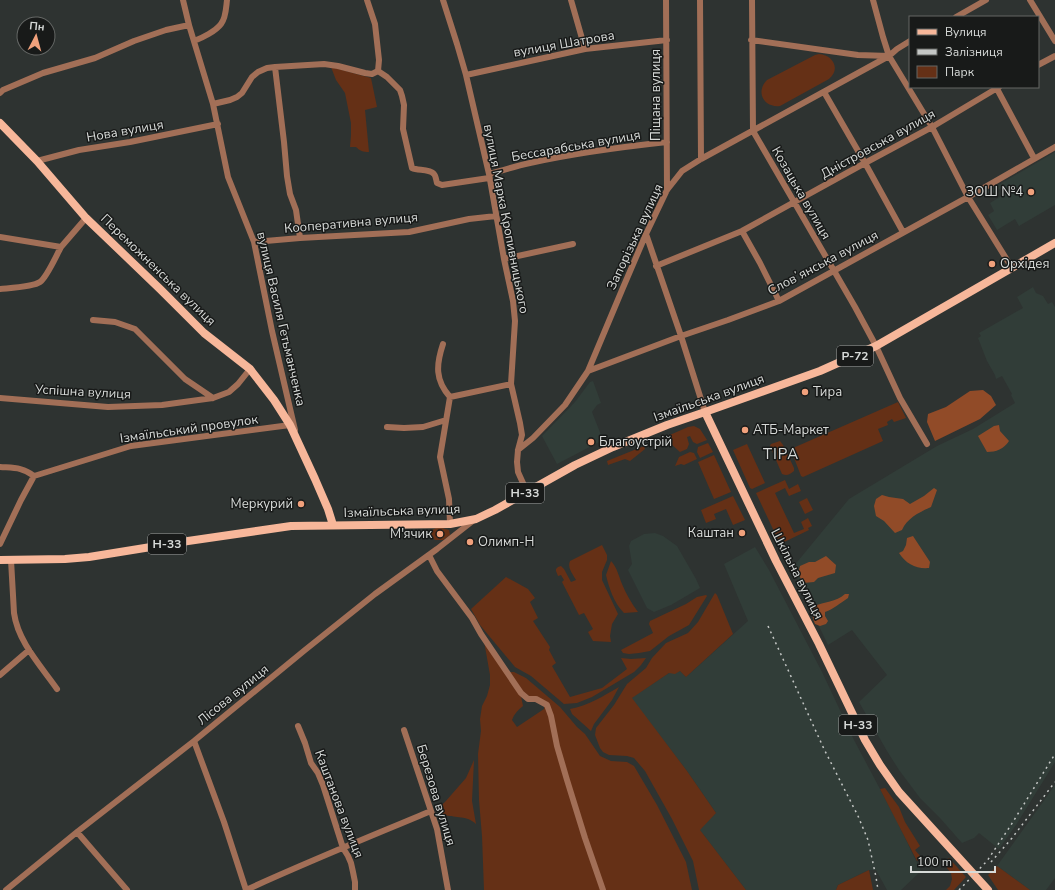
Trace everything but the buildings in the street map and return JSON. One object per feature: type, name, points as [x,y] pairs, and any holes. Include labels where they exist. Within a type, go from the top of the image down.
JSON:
[{"type":"main road","name":"Переможненська вулиця","points":[[0,124],[37,161],[86,218],[204,333],[250,369],[274,400],[296,436]]},
{"type":"main road","name":"Ізмаїльська вулиця","points":[[0,560],[90,557],[291,526],[450,524],[476,519],[575,465],[613,447],[667,425],[820,371],[876,346],[1055,244]]},
{"type":"main road","name":"Шкільна вулиця","points":[[706,412],[776,561],[819,644],[865,740],[899,792],[988,890]]},
{"type":"main road","name":"вулиця Василя Гетьманченка","points":[[296,436],[328,509],[333,525]]},
{"type":"street","name":"вулиця Василя Гетьманченка","points":[[183,0],[213,104],[228,176],[254,242],[272,331],[296,436]]},
{"type":"street","points":[[194,41],[210,33],[221,25],[225,16],[227,0]]},
{"type":"street","points":[[213,104],[237,97],[242,93],[252,77],[258,72],[267,68],[324,64],[365,73],[372,74],[378,72],[379,60],[375,24],[367,0]]},
{"type":"street","name":"вулиця Марка Кропивницького","points":[[443,0],[466,75],[489,176],[513,301],[515,321],[511,384],[522,435],[518,450],[518,472],[527,492]]},
{"type":"street","points":[[571,0],[585,49]]},
{"type":"street","name":"Піщана вулиця","points":[[666,0],[667,190]]},
{"type":"street","points":[[700,0],[700,159]]},
{"type":"street","name":"Козацька вулиця","points":[[752,0],[753,131],[855,307],[876,346],[900,398],[926,444]]},
{"type":"street","points":[[872,0],[889,56],[932,127],[968,197],[1012,268]]},
{"type":"street","points":[[958,16],[986,0]]},
{"type":"street","points":[[1030,0],[1055,41]]},
{"type":"street","points":[[0,93],[2,90],[43,73],[95,58],[134,41],[166,30],[189,25]]},
{"type":"street","name":"вулиця Шатрова","points":[[466,75],[585,49],[667,40]]},
{"type":"street","points":[[752,40],[858,55],[889,56]]},
{"type":"street","name":"Запорізька вулиця","points":[[518,450],[533,438],[565,405],[588,371],[646,234],[667,190],[682,171],[700,159],[889,56],[896,49],[909,42]]},
{"type":"street","points":[[1039,64],[1055,56]]},
{"type":"street","points":[[275,67],[287,176],[290,194],[296,210],[300,238]]},
{"type":"street","name":"Бессарабська вулиця","points":[[378,72],[387,77],[400,90],[404,105],[403,129],[412,168],[416,170],[429,170],[434,174],[437,183],[442,185],[489,176],[530,163],[573,155],[667,142]]},
{"type":"street","name":"Дністровська вулиця","points":[[656,266],[742,231],[932,127],[995,88]]},
{"type":"street","points":[[998,88],[1034,158]]},
{"type":"street","points":[[824,92],[903,232]]},
{"type":"street","name":"Нова вулиця","points":[[37,161],[79,150],[130,142],[218,124]]},
{"type":"street","name":"Словʼянська вулиця","points":[[588,371],[779,301],[968,197],[1055,147]]},
{"type":"street","points":[[668,166],[674,172],[682,171]]},
{"type":"street","name":"Кооперативна вулиця","points":[[254,242],[409,232],[470,219],[496,216]]},
{"type":"street","points":[[0,289],[35,285],[40,282],[61,248],[86,218]]},
{"type":"street","points":[[742,231],[779,301]]},
{"type":"street","name":"Шкільна вулиця","points":[[646,234],[706,412]]},
{"type":"street","points":[[0,237],[61,248]]},
{"type":"street","points":[[504,259],[573,244]]},
{"type":"street","points":[[93,320],[115,322],[135,329],[185,379],[213,398]]},
{"type":"street","points":[[443,344],[437,366],[438,376],[445,391],[450,397],[440,457],[449,499],[450,524]]},
{"type":"street","name":"Успішна вулиця","points":[[0,398],[108,407],[162,405],[213,398],[229,392],[238,384],[250,369]]},
{"type":"street","points":[[450,397],[511,384]]},
{"type":"street","points":[[387,427],[422,427],[446,420]]},
{"type":"street","name":"Ізмаїльський провулок","points":[[34,476],[131,446],[290,425]]},
{"type":"street","points":[[0,467],[22,469],[34,476],[20,500],[0,544]]},
{"type":"street","name":"Лісова вулиця","points":[[6,890],[77,832],[194,741],[299,654],[375,594],[476,519]]},
{"type":"street","points":[[429,555],[436,571],[472,618],[481,634],[521,693],[528,699],[536,699],[547,705],[569,787],[603,890]]},
{"type":"street","points":[[11,560],[15,621],[18,630],[29,650],[57,689]]},
{"type":"street","points":[[0,675],[29,650]]},
{"type":"street","name":"Каштанова вулиця","points":[[298,726],[311,763],[318,773],[323,785],[343,848],[351,863],[355,890]]},
{"type":"street","name":"Березова вулиця","points":[[404,730],[430,811],[433,814],[448,890]]},
{"type":"street","points":[[194,741],[224,822],[246,890],[430,811]]},
{"type":"street","points":[[77,832],[127,890]]},
{"type":"shaded area","name":"ЗОШ №4","points":[[1055,152],[1055,205],[1019,226],[1015,219],[997,230],[988,215],[994,211],[990,203],[1008,192],[1005,186],[990,195],[988,191]]},
{"type":"shaded area","points":[[1033,287],[1036,293],[1043,296],[1048,304],[1052,302],[1055,307],[1055,762],[1016,825],[999,849],[979,833],[974,838],[962,843],[920,798],[899,770],[859,702],[887,675],[852,630],[828,645],[793,567],[849,499],[937,446],[973,429],[1015,403],[1011,395],[1012,394],[1002,376],[996,379],[978,338],[981,336],[979,333],[1023,308],[1017,297]]},
{"type":"shaded area","points":[[593,381],[601,403],[597,405],[592,412],[603,440],[557,464],[542,436],[575,402],[590,382]]},
{"type":"shaded area","points":[[983,390],[991,396],[996,405],[980,419],[935,441],[927,422],[928,414],[946,407],[970,391]]},
{"type":"shaded area","points":[[999,425],[1000,431],[1009,441],[1000,450],[987,452],[978,436],[994,426]]},
{"type":"shaded area","points":[[934,488],[937,490],[931,507],[918,513],[910,519],[902,530],[895,533],[884,521],[876,516],[874,506],[876,499],[882,495],[903,499],[910,504]]},
{"type":"shaded area","points":[[655,533],[663,536],[677,546],[700,588],[671,605],[654,612],[647,608],[628,570],[632,564],[629,546],[631,541],[644,534]]},
{"type":"shaded area","points":[[913,536],[930,562],[929,568],[920,568],[908,563],[899,553],[903,551],[907,538]]},
{"type":"shaded area","points":[[755,547],[769,570],[822,672],[854,740],[897,821],[921,871],[901,890],[887,890],[876,870],[869,870],[838,885],[836,890],[746,890],[699,829],[716,813],[687,771],[631,698],[669,673],[680,671],[686,677],[748,621],[724,564]]},
{"type":"shaded area","points":[[826,556],[836,565],[835,573],[818,578],[814,582],[803,583],[798,573],[800,566],[809,562],[815,562]]},
{"type":"shaded area","points":[[845,594],[849,594],[848,598],[834,608],[825,612],[825,616],[828,621],[826,624],[820,626],[815,624],[812,615],[814,606],[834,600]]},
{"type":"shaded area","points":[[1055,785],[1055,878],[1046,890],[1030,890],[997,866]]},
{"type":"green space","points":[[819,54],[828,57],[834,63],[835,67],[833,75],[829,79],[780,106],[774,106],[766,102],[763,98],[762,89],[767,80]]},
{"type":"green space","points":[[331,67],[371,78],[377,107],[365,110],[369,152],[362,151],[356,147],[350,147],[351,123],[345,93],[336,80]]},
{"type":"green space","points":[[898,402],[906,418],[894,422],[892,419],[887,422],[888,425],[878,429],[883,441],[803,477],[801,476],[791,450],[793,448]]},
{"type":"green space","points":[[694,426],[700,429],[707,440],[697,444],[693,442],[690,436],[687,437],[689,444],[687,449],[680,452],[670,443],[663,440],[663,438],[688,427]]},
{"type":"green space","points":[[780,441],[794,468],[794,471],[788,475],[782,474],[770,446],[771,444]]},
{"type":"green space","points":[[708,443],[713,452],[700,458],[697,452],[698,447]]},
{"type":"green space","points":[[747,444],[765,483],[752,489],[750,488],[733,450]]},
{"type":"green space","points":[[644,446],[645,449],[630,461],[625,459],[608,465],[607,461]]},
{"type":"green space","points":[[690,452],[694,453],[697,459],[684,465],[681,464],[675,466],[679,457]]},
{"type":"green space","points":[[714,455],[731,492],[714,499],[698,462]]},
{"type":"green space","points":[[785,480],[789,489],[798,484],[801,491],[789,496],[785,488],[775,493],[794,533],[804,529],[801,522],[808,518],[812,526],[808,528],[809,530],[780,544],[756,493]]},
{"type":"green space","points":[[733,496],[745,520],[733,525],[726,509],[714,514],[716,519],[706,523],[701,510]]},
{"type":"green space","points":[[807,498],[813,510],[805,514],[799,502]]},
{"type":"green space","points":[[436,528],[449,530],[450,535],[443,540],[435,540],[431,536],[430,531]]},
{"type":"green space","points":[[602,545],[607,555],[607,560],[602,572],[602,580],[618,614],[612,624],[610,636],[611,642],[593,641],[588,632],[593,629],[584,613],[579,615],[562,582],[564,580],[561,575],[558,576],[556,571],[558,567],[561,566],[571,582],[576,580],[570,569],[570,561]]},
{"type":"green space","points":[[611,561],[627,595],[638,612],[624,613],[615,600],[610,590],[606,575]]},
{"type":"green space","points":[[506,577],[528,589],[535,598],[530,602],[538,618],[533,621],[550,647],[549,650],[556,663],[552,666],[570,697],[602,688],[627,669],[621,658],[646,658],[634,672],[592,697],[577,703],[564,704],[531,676],[515,667],[480,625],[471,609]]},
{"type":"green space","points":[[715,593],[733,634],[686,677],[680,671],[675,674],[669,673],[632,698],[687,771],[716,813],[700,830],[746,890],[699,890],[693,861],[672,819],[645,771],[634,758],[609,755],[603,752],[595,735],[596,728],[614,705],[627,684],[646,668],[652,658],[666,643],[688,633],[698,622]]},
{"type":"green space","points":[[707,596],[689,625],[669,636],[650,651],[629,654],[623,653],[621,650],[653,633],[649,624],[650,621],[686,604],[697,597]]},
{"type":"green space","points":[[484,641],[521,696],[523,706],[516,712],[512,720],[517,727],[544,709],[544,706],[523,692],[510,672],[514,672],[526,678],[560,707],[585,734],[600,756],[611,761],[627,762],[634,766],[657,805],[686,862],[692,890],[484,890],[478,754],[481,731],[480,719],[482,706],[490,685],[490,675]]},
{"type":"green space","points":[[619,687],[612,700],[594,724],[591,731],[572,714],[570,709],[589,703]]},
{"type":"green space","points":[[474,760],[472,801],[476,824],[468,819],[444,815],[436,810],[466,778]]},
{"type":"green space","points":[[885,788],[899,807],[905,822],[920,846],[915,850],[921,857],[917,861],[880,789]]},
{"type":"green space","points":[[949,858],[966,877],[954,890],[946,890],[950,886],[952,879],[951,873],[947,868],[946,860]]},
{"type":"green space","points":[[997,866],[1030,890],[998,890],[988,875]]},
{"type":"green space","points":[[869,870],[873,890],[836,890],[838,885]]},
{"type":"railway","points":[[768,626],[824,749],[858,816],[868,840],[878,890]]},
{"type":"railway","points":[[959,890],[987,861],[1055,754]]},
{"type":"railway","points":[[991,862],[1012,838],[1055,782]]},
{"type":"place","name":"ЗОШ №4","points":[[1031,192]]},
{"type":"place","name":"Орхідея","points":[[992,264]]},
{"type":"place","name":"Тира","points":[[805,392]]},
{"type":"place","name":"АТБ-Маркет","points":[[745,430]]},
{"type":"place","name":"Благоустрій","points":[[591,442]]},
{"type":"place","name":"Меркурий","points":[[301,504]]},
{"type":"place","name":"Каштан","points":[[742,533]]},
{"type":"place","name":"М'ячик","points":[[440,534]]},
{"type":"place","name":"Олимп-Н","points":[[470,542]]},
{"type":"district","name":"ТІРА","points":[[781,454]]}]
